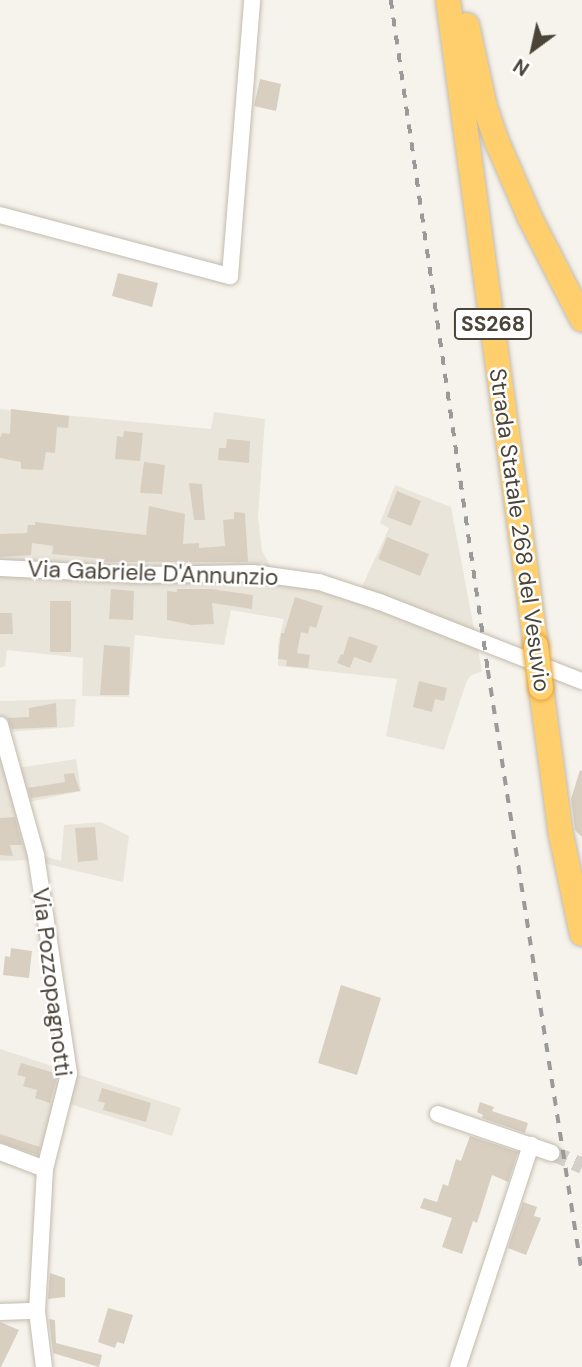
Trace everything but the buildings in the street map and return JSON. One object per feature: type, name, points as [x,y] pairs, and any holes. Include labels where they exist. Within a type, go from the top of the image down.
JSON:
[{"type":"highway","name":"Strada Statale 268 del Vesuvio","points":[[448,0],[561,835],[582,934]]},
{"type":"highway","points":[[463,0],[475,69],[498,144],[530,218],[582,319]]},
{"type":"street","points":[[0,215],[230,276],[252,0]]},
{"type":"street","name":"Via Gabriele D'Annunzio","points":[[0,568],[142,575],[253,573],[319,582],[380,602],[582,681]]},
{"type":"street","name":"Via Pozzopagnotti","points":[[0,725],[36,855],[69,1074],[45,1169],[37,1311],[44,1367]]},
{"type":"street","points":[[438,1114],[552,1153]]},
{"type":"street","points":[[458,1367],[531,1145]]},
{"type":"street","points":[[0,1152],[45,1169]]},
{"type":"street","points":[[0,1312],[37,1311]]},
{"type":"shaded area","points":[[0,409],[211,429],[214,412],[265,419],[258,517],[262,551],[271,567],[361,589],[389,528],[380,523],[395,485],[451,507],[482,671],[470,676],[466,683],[444,750],[386,736],[397,679],[278,666],[278,644],[284,619],[231,610],[224,645],[135,635],[129,697],[82,696],[83,658],[7,650],[5,666],[0,668]]},
{"type":"shaded area","points":[[76,699],[74,727],[7,732],[17,768],[76,759],[81,791],[29,802],[41,855],[61,861],[64,825],[101,822],[129,836],[123,882],[30,860],[0,861],[0,701]]},
{"type":"shaded area","points":[[0,1049],[181,1108],[172,1136],[70,1104],[50,1179],[0,1162]]},
{"type":"tunnel","points":[[552,1153],[582,1166]]},
{"type":"railway","points":[[391,0],[488,670],[582,1272]]}]
